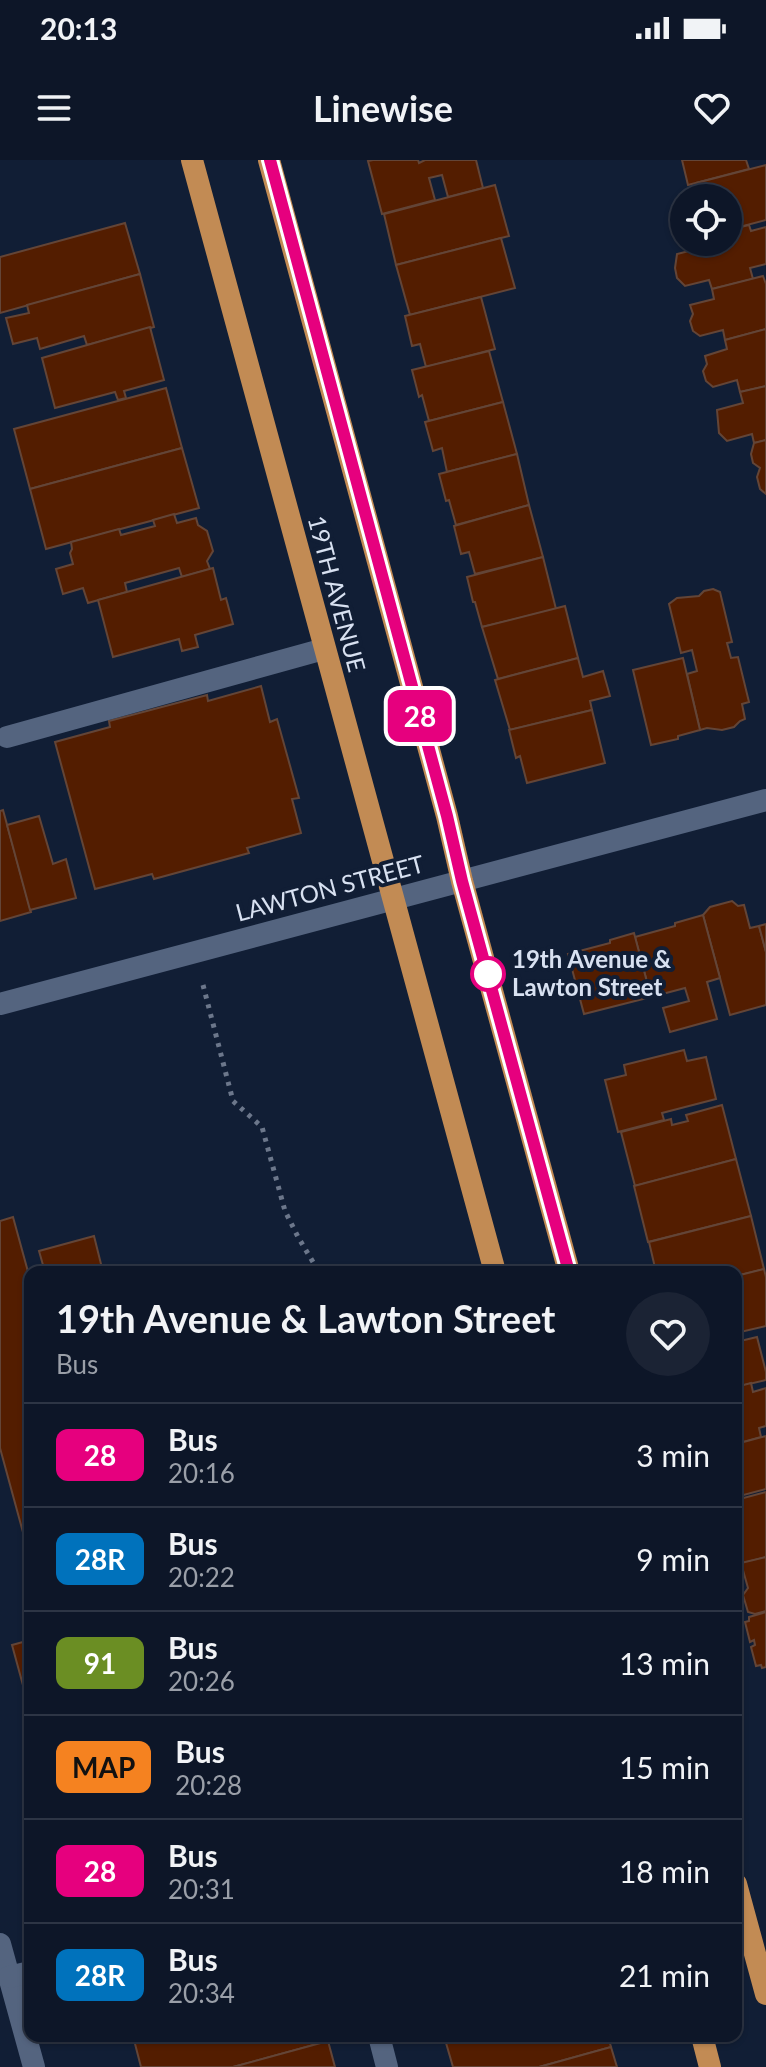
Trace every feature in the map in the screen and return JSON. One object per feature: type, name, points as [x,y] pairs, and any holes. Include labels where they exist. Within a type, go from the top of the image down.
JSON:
[{"type":"highway","name":"19TH AVENUE","points":[[192,160],[493,1266]]},
{"type":"highway","name":"19TH AVENUE","points":[[269,160],[567,1266]]},
{"type":"highway","points":[[742,1906],[766,1994]]},
{"type":"highway","points":[[704,2042],[710,2067]]},
{"type":"street","points":[[7,737],[324,649]]},
{"type":"street","name":"LAWTON STREET","points":[[0,1004],[766,800]]},
{"type":"street","points":[[0,1944],[20,1974],[24,2001]]},
{"type":"street","points":[[30,2042],[34,2067]]},
{"type":"street","points":[[381,2042],[387,2067]]},
{"type":"path","points":[[195,952],[233,1101],[262,1127],[285,1211],[315,1266]]},
{"type":"building","points":[[418,160],[419,163],[425,160],[476,160],[483,188],[448,197],[442,175],[429,178],[435,200],[382,214],[368,161]]},
{"type":"building","points":[[682,160],[746,160],[749,169],[692,184],[688,184]]},
{"type":"building","points":[[766,165],[766,220],[742,226],[742,184],[696,183]]},
{"type":"building","points":[[495,185],[509,236],[396,265],[384,214]]},
{"type":"building","points":[[125,223],[140,274],[0,313],[0,257]]},
{"type":"building","points":[[749,225],[751,231],[766,227],[766,264],[750,268],[753,279],[712,289],[709,280],[685,286],[677,278],[677,256],[742,256],[742,227]]},
{"type":"building","points":[[501,238],[515,288],[410,315],[396,265]]},
{"type":"building","points":[[140,274],[154,327],[87,345],[84,336],[40,349],[37,338],[13,344],[6,318],[29,313],[27,305]]},
{"type":"building","points":[[763,276],[766,284],[766,329],[725,340],[723,330],[700,336],[693,331],[690,305],[714,299],[712,289]]},
{"type":"building","points":[[481,297],[495,349],[426,367],[420,344],[412,346],[405,316]]},
{"type":"building","points":[[150,327],[164,380],[124,391],[126,398],[118,400],[115,392],[55,408],[42,358]]},
{"type":"building","points":[[766,329],[766,386],[740,392],[737,380],[713,387],[706,381],[703,371],[707,364],[705,356],[727,349],[725,340]]},
{"type":"building","points":[[489,351],[503,402],[429,421],[412,370]]},
{"type":"building","points":[[766,386],[766,440],[754,443],[752,434],[727,441],[719,433],[717,410],[743,403],[740,392]]},
{"type":"building","points":[[166,388],[182,448],[30,489],[14,429]]},
{"type":"building","points":[[503,402],[517,454],[447,472],[442,448],[433,451],[425,422]]},
{"type":"building","points":[[766,440],[766,494],[760,489],[757,477],[760,468],[753,463],[751,454],[754,443]]},
{"type":"building","points":[[182,448],[199,508],[46,549],[30,489]]},
{"type":"building","points":[[517,454],[529,505],[456,525],[439,474]]},
{"type":"building","points":[[529,505],[543,557],[475,574],[469,552],[461,554],[454,526]]},
{"type":"building","points":[[174,514],[177,523],[196,518],[198,525],[207,531],[213,551],[207,561],[210,569],[182,577],[179,568],[125,583],[127,592],[88,603],[83,588],[63,594],[56,569],[73,564],[71,542],[119,529],[121,535],[155,526],[153,520]]},
{"type":"building","points":[[543,557],[556,609],[482,627],[467,577]]},
{"type":"building","points":[[213,568],[221,600],[226,598],[233,624],[195,635],[198,647],[182,651],[179,639],[113,657],[98,600]]},
{"type":"building","points":[[713,589],[720,592],[732,642],[727,643],[731,658],[738,657],[749,702],[742,704],[745,719],[734,727],[700,730],[687,674],[697,671],[692,650],[681,653],[669,604],[677,598],[699,596]]},
{"type":"building","points":[[565,606],[578,658],[498,679],[482,627]]},
{"type":"building","points":[[578,658],[583,677],[603,671],[610,696],[590,701],[592,710],[510,730],[495,680]]},
{"type":"building","points":[[683,658],[700,730],[651,745],[633,670]]},
{"type":"building","points":[[261,686],[270,722],[277,719],[299,798],[292,799],[301,833],[247,848],[249,853],[154,879],[152,874],[95,889],[55,742],[110,727],[109,721],[207,695],[208,701]]},
{"type":"building","points":[[592,710],[605,763],[527,783],[509,730]]},
{"type":"building","points":[[3,810],[31,912],[0,921],[0,811]]},
{"type":"building","points":[[39,816],[53,864],[66,859],[76,898],[30,910],[7,825]]},
{"type":"building","points":[[732,901],[738,906],[744,905],[750,928],[759,926],[766,952],[766,1005],[730,1015],[703,915],[710,907]]},
{"type":"building","points":[[703,915],[720,978],[707,982],[717,1019],[670,1032],[663,1008],[689,1001],[685,988],[651,997],[635,937]]},
{"type":"building","points":[[766,924],[766,952],[759,926]]},
{"type":"building","points":[[634,933],[651,997],[584,1014],[568,954]]},
{"type":"building","points":[[684,1050],[687,1061],[706,1057],[716,1099],[662,1113],[664,1120],[618,1132],[605,1080],[626,1075],[624,1065]]},
{"type":"building","points":[[722,1105],[736,1159],[635,1186],[621,1132],[671,1119],[672,1125],[688,1121],[686,1115]]},
{"type":"building","points":[[736,1159],[751,1216],[648,1242],[634,1186]]},
{"type":"building","points":[[751,1216],[764,1269],[742,1274],[742,1266],[655,1266],[649,1242]]},
{"type":"building","points":[[13,1217],[26,1266],[24,1266],[24,1536],[0,1448],[0,1221]]},
{"type":"building","points":[[94,1236],[102,1266],[43,1266],[39,1251]]},
{"type":"building","points":[[764,1269],[766,1326],[742,1332],[742,1274]]},
{"type":"building","points":[[757,1337],[766,1380],[742,1386],[742,1341]]},
{"type":"building","points":[[751,1383],[753,1392],[766,1388],[766,1426],[759,1428],[761,1437],[742,1442],[742,1385]]},
{"type":"building","points":[[766,1436],[766,1489],[742,1495],[742,1442]]},
{"type":"building","points":[[766,1492],[766,1557],[742,1563],[742,1498]]},
{"type":"building","points":[[766,1557],[766,1611],[748,1612],[743,1595],[748,1588],[742,1563]]},
{"type":"building","points":[[766,1612],[766,1667],[762,1668],[761,1665],[756,1666],[751,1647],[755,1645],[754,1640],[750,1642],[745,1622],[749,1621],[749,1617]]},
{"type":"building","points":[[24,1642],[24,1689],[12,1645]]},
{"type":"building","points":[[135,2042],[324,2042],[233,2067],[141,2067]]},
{"type":"building","points":[[328,2042],[335,2067],[233,2067]]},
{"type":"building","points":[[446,2042],[610,2042],[611,2047],[539,2067],[453,2067]]},
{"type":"building","points":[[611,2047],[617,2067],[539,2067]]},
{"type":"bus line","name":"28","points":[[270,160],[567,1266]]},
{"type":"place","name":"19th Avenue & Lawton Street","points":[[488,974]]}]
